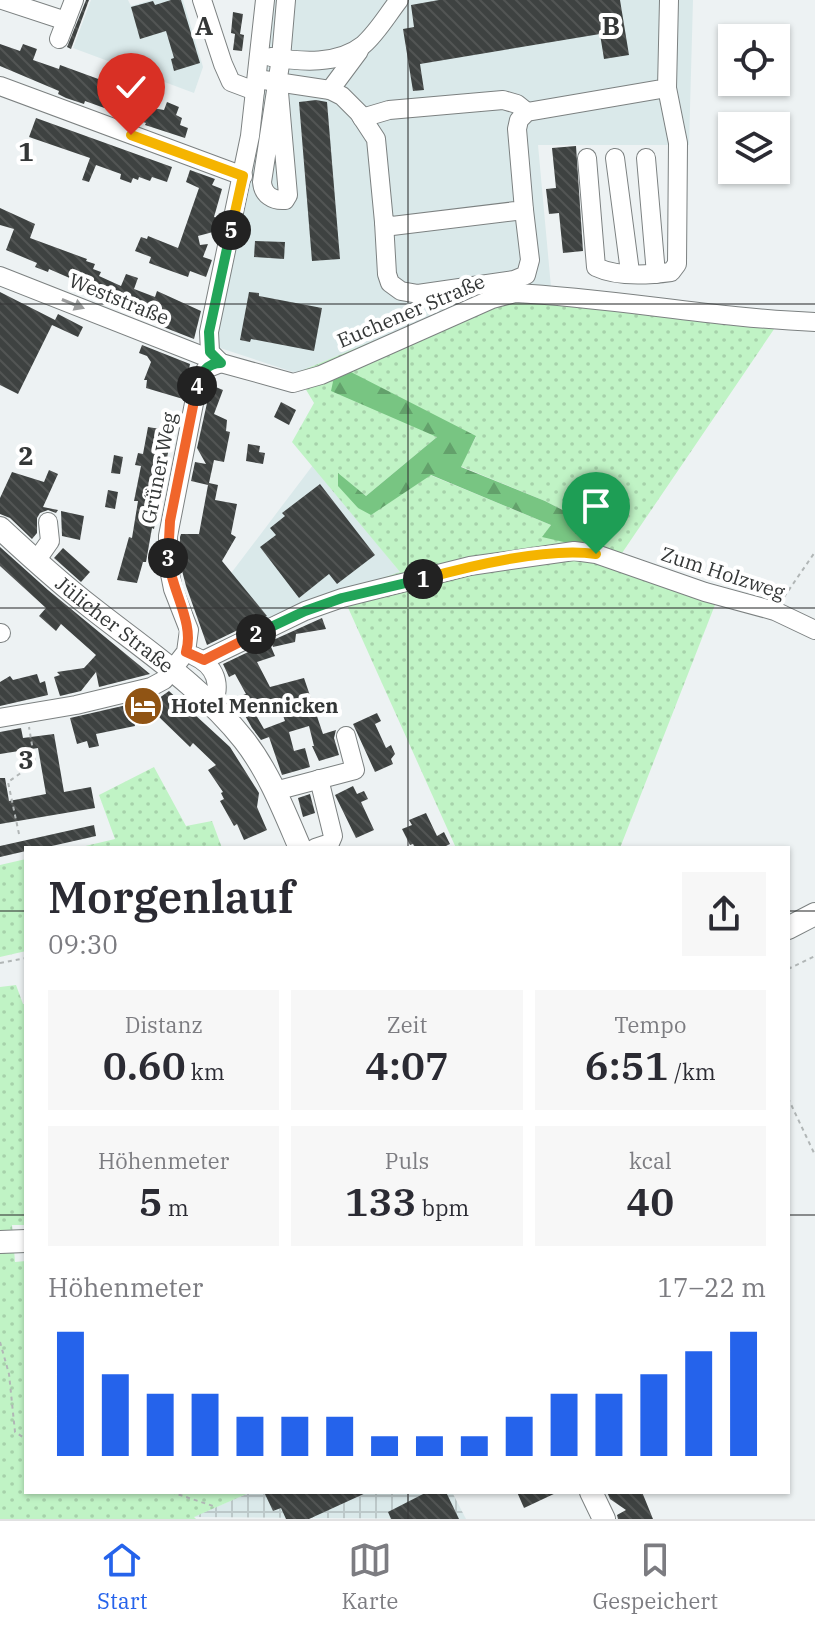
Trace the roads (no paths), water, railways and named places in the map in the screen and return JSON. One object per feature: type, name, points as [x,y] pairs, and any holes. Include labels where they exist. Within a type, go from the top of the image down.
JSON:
[{"type":"main road","name":"Jülicher Straße","points":[[0,528],[212,706],[246,743],[275,791],[299,846]]},
{"type":"main road","points":[[790,927],[815,914]]},
{"type":"main road","points":[[0,1242],[24,1241]]},
{"type":"main road","points":[[592,1494],[604,1519]]},
{"type":"street","points":[[2,0],[66,21]]},
{"type":"street","points":[[59,39],[74,0]]},
{"type":"street","points":[[202,0],[231,82],[256,85],[278,81],[330,90],[342,96],[362,118],[376,139],[387,274],[390,283],[401,291],[418,294],[514,280],[526,275],[530,260],[517,129],[519,120],[527,112],[667,88]]},
{"type":"street","points":[[221,363],[210,352],[209,332],[243,176],[265,0]]},
{"type":"street","points":[[278,81],[288,195],[285,200],[277,201],[267,195],[262,182],[278,81],[286,0]]},
{"type":"street","points":[[330,90],[399,0]]},
{"type":"street","points":[[587,158],[596,267],[656,274],[671,272],[677,264],[678,143],[667,88],[669,0]]},
{"type":"street","points":[[259,54],[317,60],[341,56],[363,45]]},
{"type":"street","points":[[0,86],[243,176]]},
{"type":"street","points":[[362,118],[389,110],[503,100],[517,104],[527,112]]},
{"type":"street","points":[[615,158],[630,272]]},
{"type":"street","points":[[646,158],[656,274]]},
{"type":"street","points":[[384,222],[392,226],[524,210]]},
{"type":"street","name":"Weststraße","points":[[0,276],[221,363]]},
{"type":"street","name":"Euchener Straße","points":[[221,363],[293,383],[321,375],[492,299],[515,293],[815,322]]},
{"type":"street","name":"Grüner Weg","points":[[186,652],[189,630],[173,589],[168,564],[170,521],[198,383],[210,365],[221,363]]},
{"type":"street","points":[[36,561],[50,541],[48,522]]},
{"type":"street","name":"Zum Holzweg","points":[[204,660],[305,611],[342,598],[470,566],[574,551],[596,554],[705,592],[775,611],[815,630]]},
{"type":"street","points":[[0,718],[76,705],[151,687],[164,680],[186,652],[204,660],[217,679],[217,694],[212,706]]},
{"type":"street","points":[[275,791],[355,770],[346,736]]},
{"type":"street","points":[[319,779],[333,836],[330,843],[321,846]]},
{"type":"place","name":"Hotel Mennicken","points":[[143,706]]}]
